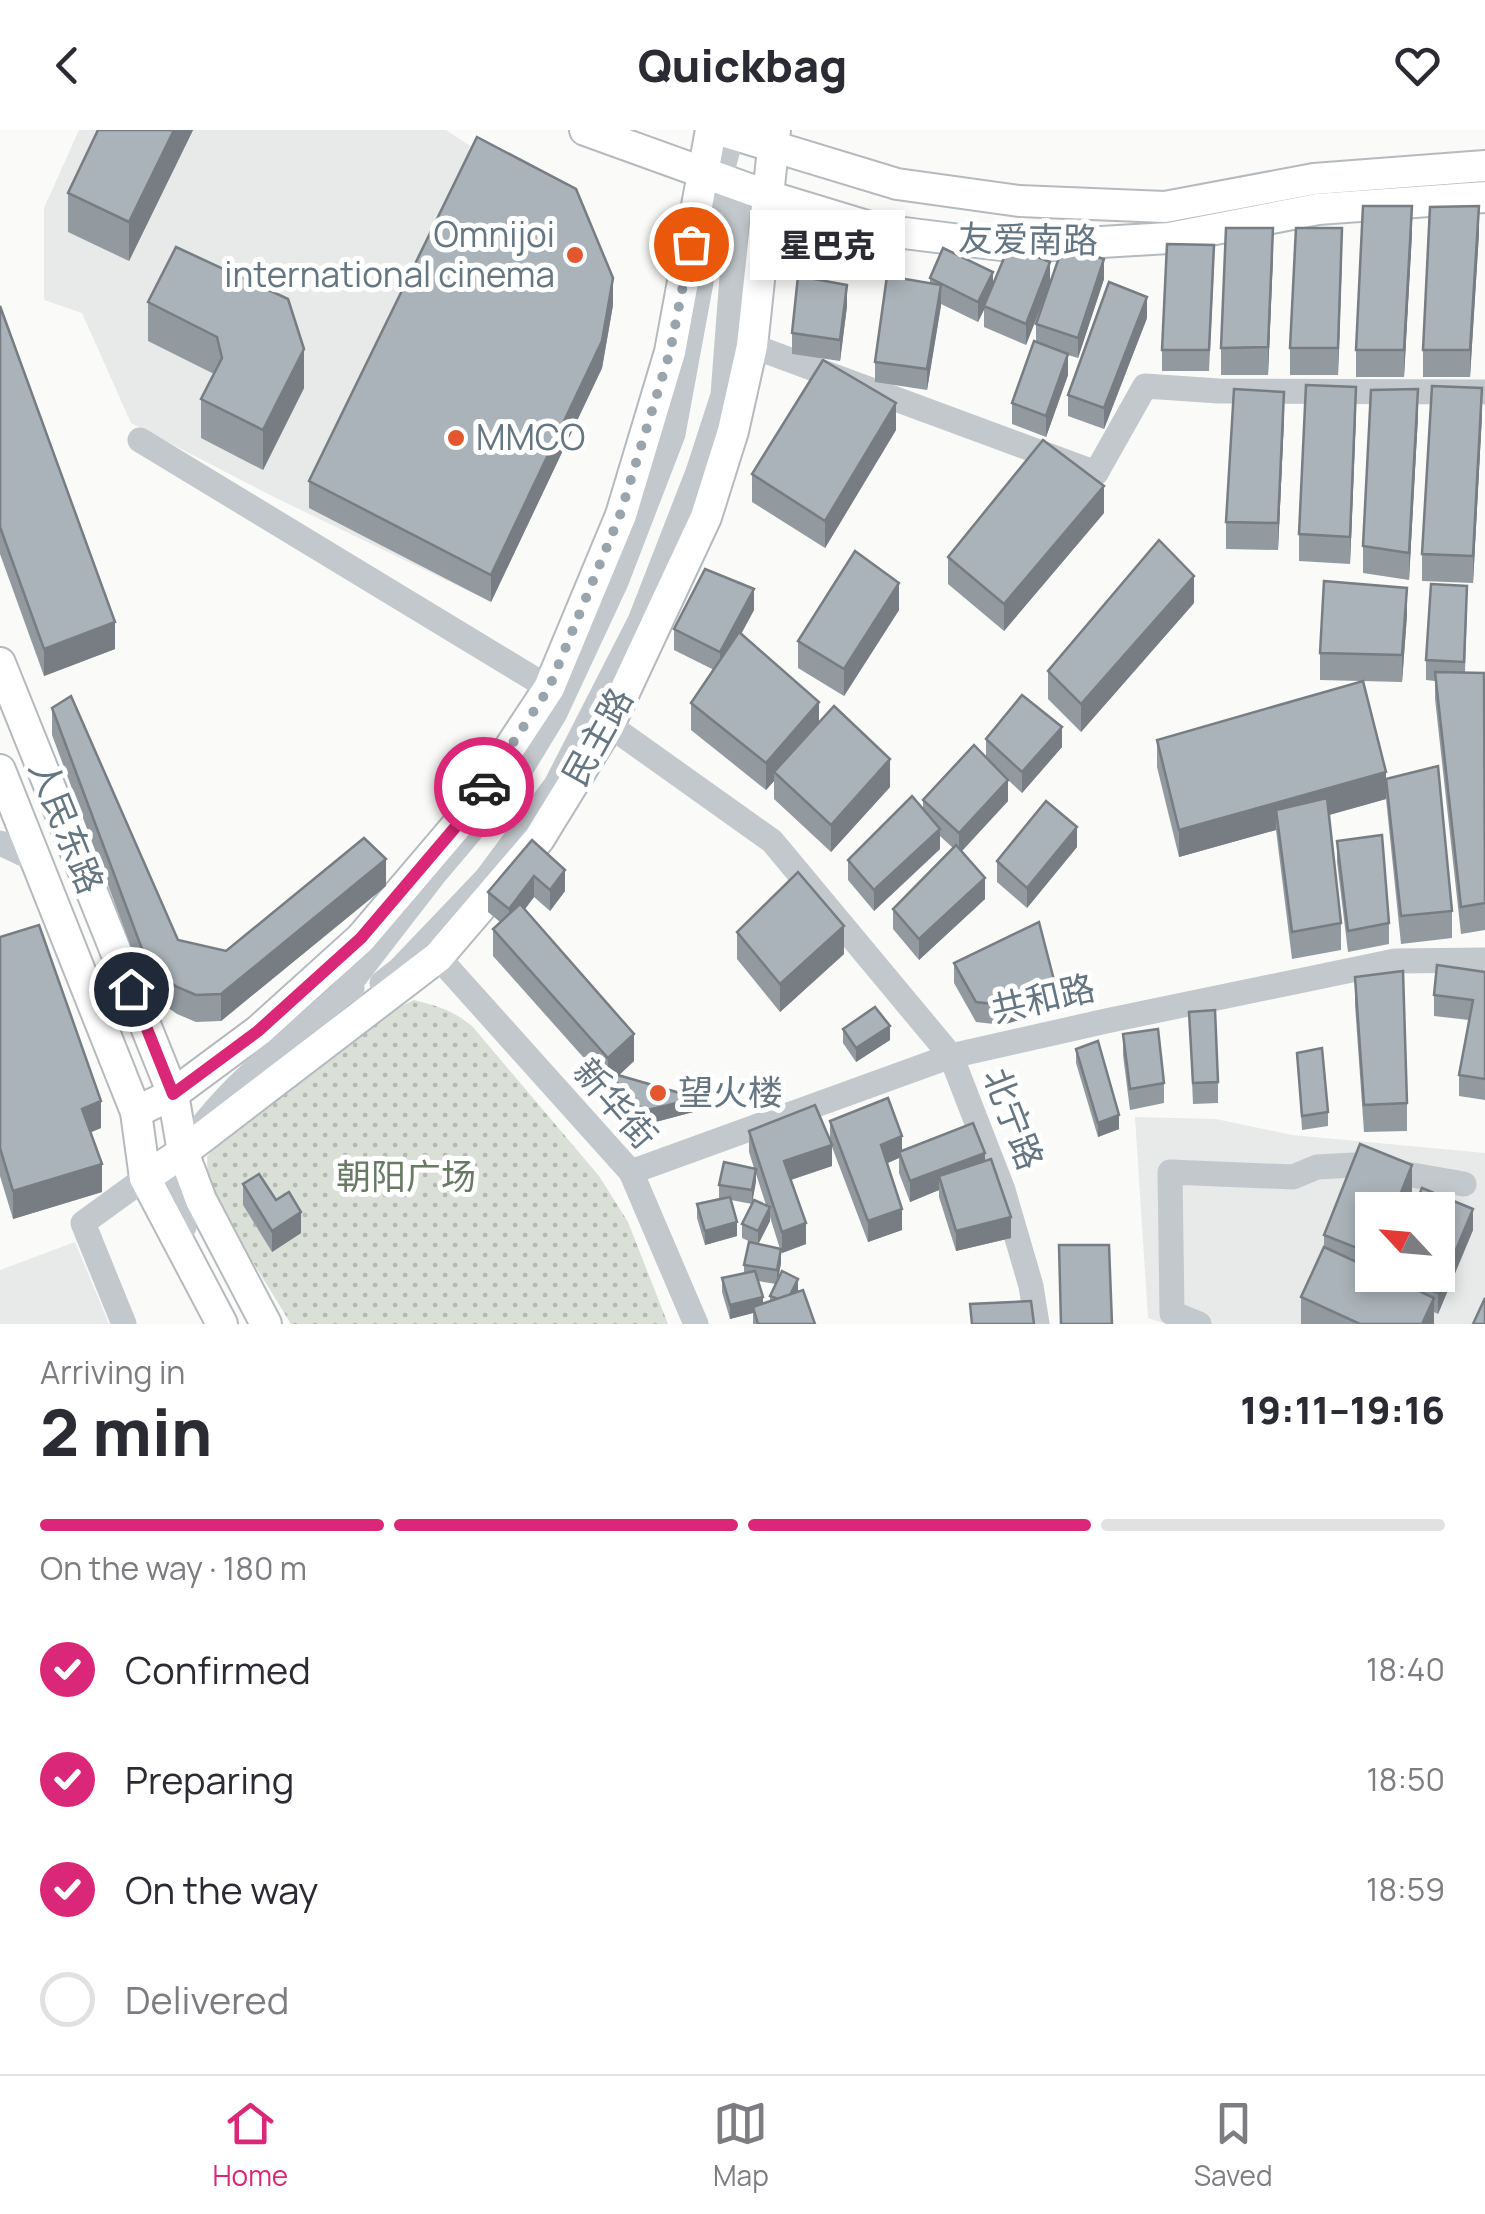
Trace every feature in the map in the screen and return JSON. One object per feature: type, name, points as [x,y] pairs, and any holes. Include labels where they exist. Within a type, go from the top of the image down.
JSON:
[{"type":"main road","name":"友爱南路","points":[[585,130],[768,196],[880,230],[1017,247],[1168,238],[1318,210],[1485,198]]},
{"type":"main road","name":"友爱南路","points":[[741,134],[896,184],[1019,201],[1165,207],[1314,178],[1485,166]]},
{"type":"main road","name":"民主路","points":[[136,1112],[173,1094],[258,1031],[361,938],[464,817],[549,688],[620,515],[721,178],[741,134]]},
{"type":"main road","name":"民主路","points":[[146,1178],[438,958],[539,839],[706,516],[733,430],[752,346],[768,196],[741,134]]},
{"type":"main road","name":"人民东路","points":[[0,663],[173,1094],[183,1152],[201,1200],[266,1324]]},
{"type":"main road","name":"人民东路","points":[[0,770],[136,1112],[146,1178],[222,1324]]},
{"type":"street","points":[[236,1324],[172,1199],[183,1152],[243,1082],[341,995],[514,778],[555,713],[616,582],[672,434],[721,178]]},
{"type":"street","points":[[252,1324],[198,1221],[185,1184],[183,1152],[230,1106],[400,969],[486,880],[601,719],[624,588],[648,542],[701,364],[722,227],[721,178]]},
{"type":"street","points":[[752,346],[1096,473],[1145,386],[1219,391],[1485,392]]},
{"type":"street","points":[[140,440],[549,688]]},
{"type":"street","name":"北宁路","points":[[601,719],[772,840],[951,1056],[1004,1190],[1031,1286],[1037,1324]]},
{"type":"street","points":[[0,844],[36,860]]},
{"type":"street","name":"新华街","points":[[438,958],[631,1172],[696,1324]]},
{"type":"street","name":"共和路","points":[[631,1172],[951,1056],[1395,961],[1485,960]]},
{"type":"street","points":[[1199,1324],[1172,1313],[1170,1172],[1293,1177],[1317,1166],[1354,1165],[1464,1184]]},
{"type":"street","points":[[124,1324],[82,1223],[146,1178]]},
{"type":"shaded area","points":[[79,130],[446,130],[575,216],[602,368],[491,602],[131,423],[82,313],[44,300],[44,208]]},
{"type":"shaded area","points":[[1135,1117],[1216,1119],[1292,1135],[1485,1153],[1485,1324],[1166,1324],[1148,1318]]},
{"type":"shaded area","points":[[75,1242],[109,1324],[0,1324],[0,1270]]},
{"type":"green space","name":"朝阳广场","points":[[414,1000],[444,1009],[472,1026],[599,1176],[628,1222],[668,1324],[291,1324],[208,1189],[207,1157],[225,1132],[359,1027]]},
{"type":"building","points":[[98,130],[174,130],[129,222],[68,193]]},
{"type":"building","name":"MMCO","points":[[477,137],[576,189],[613,278],[602,341],[491,575],[309,481]]},
{"type":"building","points":[[1363,206],[1412,206],[1404,350],[1356,350]]},
{"type":"building","points":[[1479,206],[1470,350],[1423,350],[1430,207]]},
{"type":"building","points":[[1226,228],[1273,228],[1268,347],[1221,348]]},
{"type":"building","points":[[1296,228],[1342,228],[1338,348],[1290,348]]},
{"type":"building","points":[[1167,244],[1214,245],[1209,350],[1162,350]]},
{"type":"building","points":[[1009,246],[1050,262],[1026,324],[984,306]]},
{"type":"building","points":[[1063,246],[1104,259],[1078,338],[1036,324]]},
{"type":"building","points":[[176,247],[288,299],[304,349],[263,430],[201,399],[222,358],[217,337],[148,302]]},
{"type":"building","points":[[943,248],[993,272],[978,302],[930,278]]},
{"type":"building","points":[[798,276],[847,285],[840,340],[792,333]]},
{"type":"building","points":[[887,276],[941,285],[927,369],[875,362]]},
{"type":"building","points":[[1109,282],[1147,297],[1104,408],[1068,395]]},
{"type":"building","points":[[0,306],[115,622],[44,649],[0,527]]},
{"type":"building","points":[[1034,341],[1068,354],[1046,416],[1012,403]]},
{"type":"building","points":[[823,360],[896,403],[825,521],[752,474]]},
{"type":"building","points":[[1306,385],[1356,387],[1350,537],[1299,534]]},
{"type":"building","points":[[1432,386],[1482,388],[1473,556],[1422,554]]},
{"type":"building","points":[[1234,389],[1284,392],[1278,523],[1226,522]]},
{"type":"building","points":[[1418,389],[1409,553],[1363,546],[1371,390]]},
{"type":"building","points":[[1043,440],[1104,486],[1004,604],[948,557]]},
{"type":"building","points":[[1159,540],[1194,576],[1081,704],[1048,671]]},
{"type":"building","points":[[855,551],[899,583],[844,669],[798,641]]},
{"type":"building","points":[[705,569],[754,589],[720,652],[674,629]]},
{"type":"building","points":[[1324,581],[1407,588],[1402,655],[1320,653]]},
{"type":"building","points":[[1431,584],[1467,586],[1464,662],[1426,660]]},
{"type":"building","points":[[739,632],[819,702],[766,763],[691,703]]},
{"type":"building","points":[[1435,672],[1484,673],[1485,903],[1461,907]]},
{"type":"building","points":[[1363,681],[1386,772],[1179,830],[1157,740]]},
{"type":"building","points":[[1022,695],[1062,727],[1022,772],[986,739]]},
{"type":"building","points":[[71,696],[178,940],[226,951],[364,838],[386,859],[221,994],[196,995],[177,987],[157,973],[142,949],[52,708]]},
{"type":"building","points":[[834,706],[890,759],[831,825],[774,772]]},
{"type":"building","points":[[974,745],[1008,780],[959,833],[923,800]]},
{"type":"building","points":[[1438,766],[1452,911],[1401,916],[1386,779]]},
{"type":"building","points":[[912,796],[940,829],[874,890],[848,860]]},
{"type":"building","points":[[1327,798],[1341,923],[1292,932],[1276,810]]},
{"type":"building","points":[[1046,801],[1077,827],[1027,888],[997,861]]},
{"type":"building","points":[[1382,835],[1389,923],[1348,931],[1337,841]]},
{"type":"building","points":[[532,840],[565,870],[550,890],[534,876],[509,909],[488,892]]},
{"type":"building","points":[[956,845],[985,878],[919,939],[893,909]]},
{"type":"building","points":[[798,872],[844,926],[780,984],[737,932]]},
{"type":"building","points":[[520,904],[634,1034],[608,1058],[493,929]]},
{"type":"building","points":[[1039,922],[1056,988],[1002,1005],[976,1002],[954,963]]},
{"type":"building","points":[[39,925],[101,1101],[82,1109],[102,1164],[13,1191],[0,1148],[0,937]]},
{"type":"building","points":[[1437,965],[1485,972],[1485,1079],[1459,1075],[1473,1000],[1434,995]]},
{"type":"building","points":[[1403,971],[1407,1103],[1364,1105],[1355,977]]},
{"type":"building","points":[[875,1007],[890,1026],[856,1048],[843,1029]]},
{"type":"building","points":[[1215,1010],[1218,1082],[1193,1083],[1189,1012]]},
{"type":"building","points":[[1158,1029],[1164,1083],[1130,1089],[1123,1034]]},
{"type":"building","points":[[1098,1041],[1119,1115],[1098,1123],[1076,1049]]},
{"type":"building","points":[[1322,1048],[1328,1112],[1302,1116],[1297,1053]]},
{"type":"building","points":[[611,1073],[697,1098],[648,1110],[630,1103]]},
{"type":"building","points":[[888,1098],[902,1136],[881,1145],[902,1209],[868,1221],[830,1121]]},
{"type":"building","points":[[815,1105],[832,1145],[784,1161],[806,1223],[782,1232],[749,1131]]},
{"type":"building","points":[[973,1123],[985,1153],[910,1181],[899,1152]]},
{"type":"building","points":[[1360,1144],[1412,1165],[1401,1192],[1355,1192],[1355,1247],[1324,1235]]},
{"type":"building","points":[[991,1159],[1011,1217],[956,1231],[939,1176]]},
{"type":"building","points":[[724,1162],[756,1169],[752,1190],[719,1185]]},
{"type":"building","points":[[259,1174],[276,1200],[289,1192],[301,1212],[272,1231],[243,1184]]},
{"type":"building","points":[[730,1197],[737,1222],[705,1231],[697,1204]]},
{"type":"building","points":[[754,1200],[770,1207],[758,1231],[742,1224]]},
{"type":"building","points":[[1455,1202],[1473,1209],[1455,1252]]},
{"type":"building","points":[[749,1242],[781,1249],[777,1270],[744,1265]]},
{"type":"building","points":[[1059,1245],[1109,1245],[1112,1324],[1061,1324]]},
{"type":"building","points":[[1324,1247],[1355,1261],[1355,1292],[1421,1292],[1434,1298],[1422,1324],[1360,1324],[1301,1297]]},
{"type":"building","points":[[755,1271],[763,1297],[730,1305],[722,1278]]},
{"type":"building","points":[[782,1271],[798,1279],[790,1295],[778,1299],[770,1296]]},
{"type":"building","points":[[803,1290],[815,1324],[758,1324],[753,1307]]},
{"type":"building","points":[[1485,1298],[1485,1324],[1473,1324]]},
{"type":"building","points":[[1031,1301],[1034,1324],[972,1324],[970,1304]]},
{"type":"way so far","points":[[484,787],[549,688],[620,515],[670,352],[691,244]]},
{"type":"place","name":"星巴克","points":[[691,244]]},
{"type":"place","name":"Omnijoi international cinema","points":[[575,255]]},
{"type":"place","name":"MMCO","points":[[456,438]]},
{"type":"place","name":"望火楼","points":[[658,1093]]},
{"type":"route","points":[[131,989],[173,1094],[258,1031],[361,938],[464,817],[484,787]]}]
